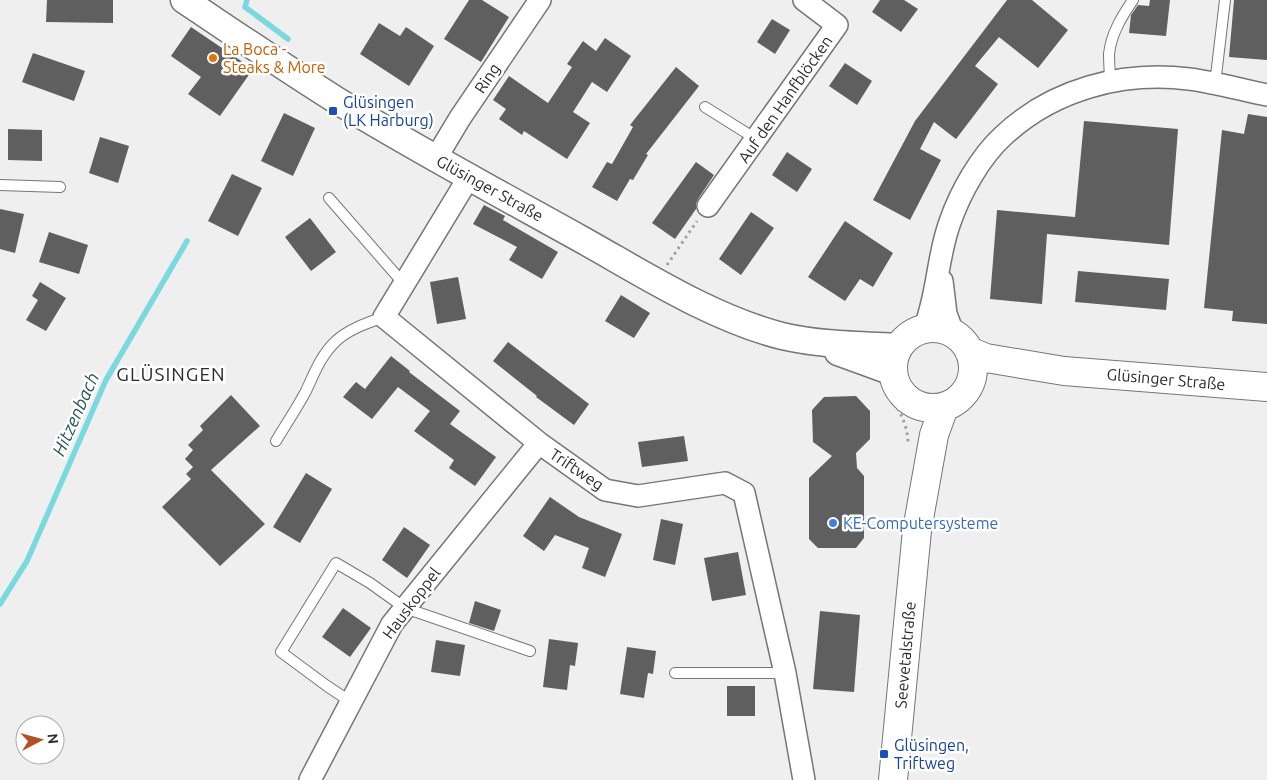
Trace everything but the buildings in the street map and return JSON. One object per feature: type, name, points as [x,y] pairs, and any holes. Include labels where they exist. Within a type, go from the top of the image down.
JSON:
[{"type":"main road","name":"Glüsinger Straße","points":[[924,329],[944,329],[986,358],[1064,370],[1267,387]]},
{"type":"main road","points":[[924,329],[905,339],[896,360],[897,385],[904,395],[914,403],[924,407],[934,408],[956,401],[971,382],[972,361],[961,342]]},
{"type":"main road","name":"Glüsinger Straße","points":[[971,382],[990,377],[1064,370]]},
{"type":"main road","name":"Seevetalstraße","points":[[914,403],[917,431],[917,530]]},
{"type":"main road","name":"Seevetalstraße","points":[[893,780],[917,530],[934,434],[944,406]]},
{"type":"street","name":"Glüsinger Straße","points":[[184,0],[329,95],[469,177],[700,306],[781,336],[896,360]]},
{"type":"street","name":"Ring","points":[[436,158],[460,118],[540,0]]},
{"type":"street","name":"Auf den Hanfblöcken","points":[[708,206],[837,25],[804,0]]},
{"type":"street","points":[[924,329],[929,317],[943,244],[950,222],[965,190],[984,158],[1002,136],[1030,114],[1055,99],[1088,87],[1116,80],[1189,79],[1267,94]]},
{"type":"street","points":[[384,317],[469,177]]},
{"type":"street","points":[[939,264],[946,314],[961,342]]},
{"type":"street","name":"Triftweg","points":[[384,317],[539,443],[605,490],[638,496],[725,483],[744,493],[785,673],[804,780]]},
{"type":"street","name":"Hauskoppel","points":[[310,780],[392,624],[539,443]]},
{"type":"lane","points":[[1110,82],[1111,42],[1123,14],[1133,0]]},
{"type":"lane","points":[[1215,84],[1225,0]]},
{"type":"lane","points":[[705,108],[756,139]]},
{"type":"lane","points":[[0,185],[60,187]]},
{"type":"lane","points":[[329,198],[404,284]]},
{"type":"lane","points":[[276,441],[326,352],[342,337],[361,326],[384,317]]},
{"type":"lane","points":[[351,702],[281,652],[336,563],[370,583],[405,608],[530,651]]},
{"type":"lane","points":[[675,673],[785,673]]},
{"type":"path","points":[[664,270],[708,206]]},
{"type":"waterway","name":"Hitzenbach","points":[[247,0],[245,7],[288,39]]},
{"type":"waterway","name":"Hitzenbach","points":[[0,604],[27,561],[106,380],[187,241]]},
{"type":"place","name":"La Boca - Steaks & More","points":[[213,58]]},
{"type":"place","name":"Glüsingen (LK Harburg)","points":[[333,111]]},
{"type":"place","name":"KE-Computersysteme","points":[[833,523]]},
{"type":"place","name":"Glüsingen, Triftweg","points":[[884,754]]},
{"type":"district","name":"GLÜSINGEN","points":[[171,374]]}]
